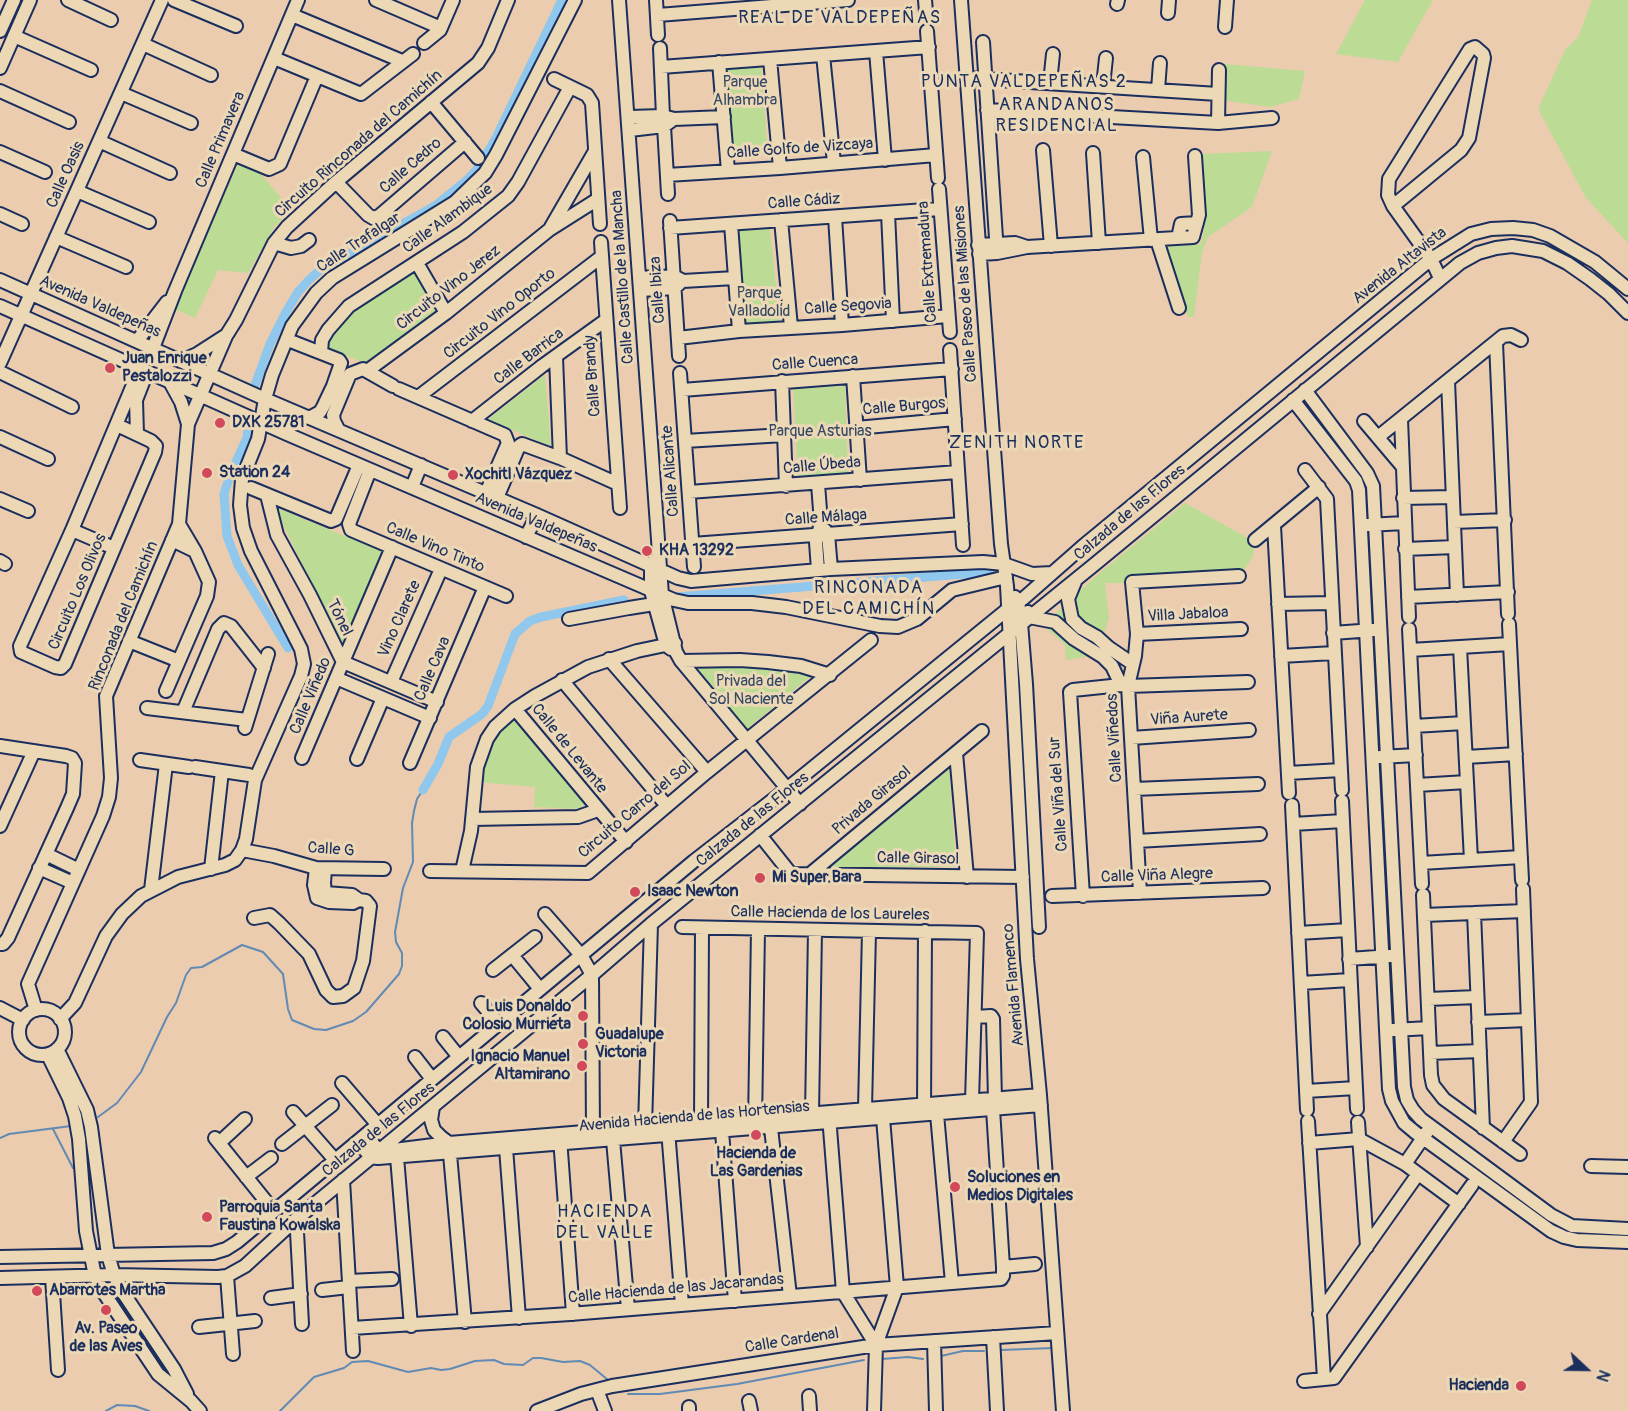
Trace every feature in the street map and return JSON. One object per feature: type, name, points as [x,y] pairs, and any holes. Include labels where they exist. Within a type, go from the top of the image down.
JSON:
[{"type":"street","points":[[0,31],[14,0]]},
{"type":"street","points":[[0,68],[30,0]]},
{"type":"street","points":[[68,0],[111,20]]},
{"type":"street","name":"Calle Oasis","points":[[0,363],[162,0]]},
{"type":"street","points":[[174,0],[236,26]]},
{"type":"street","name":"Calle Primavera","points":[[175,291],[298,0]]},
{"type":"street","points":[[376,0],[399,5],[441,28]]},
{"type":"street","points":[[424,43],[441,28],[453,0]]},
{"type":"street","name":"Circuito Rinconada del Camichín","points":[[179,524],[188,424],[226,336],[274,243],[287,227],[336,182],[478,63],[488,48],[508,0]]},
{"type":"street","name":"Calle Trafalgar","points":[[242,850],[246,839],[255,780],[271,748],[304,664],[301,649],[251,551],[240,515],[242,479],[258,439],[265,399],[282,346],[304,308],[316,292],[332,278],[455,202],[485,172],[496,155],[575,0]]},
{"type":"street","name":"Calle Castillo de la Mancha","points":[[619,0],[658,551],[656,568]]},
{"type":"street","points":[[656,0],[658,34]]},
{"type":"street","points":[[658,15],[717,5],[848,0]]},
{"type":"street","name":"Calle Paseo de las Misiones","points":[[962,0],[978,249],[1004,564],[1007,581],[1016,603]]},
{"type":"street","points":[[1168,14],[1169,0]]},
{"type":"street","points":[[1225,27],[1227,0]]},
{"type":"street","points":[[292,15],[402,61]]},
{"type":"street","name":"Calle Extremadura","points":[[927,30],[950,332]]},
{"type":"street","points":[[14,36],[91,70]]},
{"type":"street","points":[[983,42],[996,248]]},
{"type":"street","points":[[143,44],[211,75]]},
{"type":"street","points":[[661,67],[929,47]]},
{"type":"street","points":[[1393,206],[1461,150],[1469,138],[1484,58],[1475,47],[1470,49],[1389,179],[1388,195],[1393,206],[1431,260],[1440,278]]},
{"type":"street","points":[[660,48],[667,120],[668,194]]},
{"type":"street","points":[[876,51],[885,160]]},
{"type":"street","points":[[274,58],[361,94],[413,54]]},
{"type":"street","points":[[1050,83],[1053,54]]},
{"type":"street","points":[[823,55],[834,163]]},
{"type":"street","points":[[1103,86],[1106,58]]},
{"type":"street","points":[[770,59],[780,168]]},
{"type":"street","points":[[719,62],[728,171]]},
{"type":"street","points":[[1158,90],[1160,63]]},
{"type":"street","points":[[1218,123],[1219,70]]},
{"type":"street","points":[[233,154],[268,169],[280,164],[317,76]]},
{"type":"street","points":[[968,78],[1218,94]]},
{"type":"street","points":[[554,79],[587,95],[592,104],[600,224]]},
{"type":"street","name":"Calle Alambique","points":[[321,352],[322,340],[341,313],[357,300],[417,263],[478,221],[508,196],[570,87]]},
{"type":"street","points":[[0,91],[69,122]]},
{"type":"street","points":[[121,93],[191,123]]},
{"type":"street","points":[[431,102],[478,158]]},
{"type":"street","points":[[987,110],[1218,123],[1272,118]]},
{"type":"street","points":[[629,117],[667,120],[724,117]]},
{"type":"street","points":[[630,130],[667,120]]},
{"type":"street","points":[[99,141],[170,173]]},
{"type":"street","name":"Calle Cedro","points":[[336,182],[373,218],[379,216],[465,142]]},
{"type":"street","name":"Circuito Vino Jerez","points":[[549,230],[595,150]]},
{"type":"street","points":[[1043,150],[1051,246]]},
{"type":"street","points":[[0,152],[45,172]]},
{"type":"street","points":[[1093,153],[1099,243]]},
{"type":"street","name":"Calle Golfo de Vizcaya","points":[[667,175],[936,155]]},
{"type":"street","points":[[978,249],[1193,237],[1198,215],[1195,156]]},
{"type":"street","points":[[1143,158],[1154,240],[1179,308]]},
{"type":"street","points":[[77,191],[149,222]]},
{"type":"street","name":"Circuito Vino Jerez","points":[[367,371],[446,313],[549,230],[598,199]]},
{"type":"street","name":"Calle Cádiz","points":[[670,224],[731,224],[940,209]]},
{"type":"street","points":[[888,213],[893,321]]},
{"type":"street","points":[[0,214],[22,224]]},
{"type":"street","points":[[835,217],[842,325]]},
{"type":"street","points":[[781,220],[791,327]]},
{"type":"street","points":[[1178,238],[1181,224],[1197,223]]},
{"type":"street","name":"Calle Ibiza","points":[[670,224],[677,282],[679,356]]},
{"type":"street","points":[[731,224],[739,331]]},
{"type":"street","name":"Avenida Altavista","points":[[1271,393],[1431,260],[1471,234],[1491,229],[1533,230],[1550,236],[1595,262],[1628,289]]},
{"type":"street","points":[[1543,251],[1550,236]]},
{"type":"street","points":[[56,237],[126,267]]},
{"type":"street","points":[[274,243],[291,248],[301,246],[309,240]]},
{"type":"street","name":"Calle Brandy","points":[[601,242],[620,508]]},
{"type":"street","name":"Avenida Altavista","points":[[1288,404],[1460,262],[1496,248],[1512,246],[1543,251],[1590,279],[1628,313]]},
{"type":"street","name":"Circuito Vino Oporto","points":[[418,398],[602,257]]},
{"type":"street","points":[[417,263],[446,313]]},
{"type":"street","points":[[640,284],[735,278]]},
{"type":"street","name":"Avenida Valdepeñas","points":[[0,280],[265,399],[492,495],[678,578],[691,581],[825,570],[983,562],[1004,564],[1032,574],[1052,573]]},
{"type":"street","points":[[137,341],[175,291]]},
{"type":"street","points":[[153,348],[175,291]]},
{"type":"street","name":"Avenida Valdepeñas","points":[[0,306],[526,537],[658,599],[688,603],[753,603],[786,607],[880,626],[897,627],[917,619],[952,590],[1007,581]]},
{"type":"street","points":[[1366,314],[1379,330]]},
{"type":"street","name":"Calle Segovia","points":[[678,338],[739,331],[948,316]]},
{"type":"street","name":"Calle Barrica","points":[[472,421],[606,320]]},
{"type":"street","points":[[1378,437],[1507,334],[1521,340]]},
{"type":"street","points":[[1339,335],[1353,351]]},
{"type":"street","points":[[181,361],[212,346],[226,336]]},
{"type":"street","points":[[293,342],[339,360],[346,370]]},
{"type":"street","points":[[1496,343],[1524,911],[1531,1102],[1503,1142]]},
{"type":"street","points":[[950,350],[963,545]]},
{"type":"street","points":[[556,357],[560,458]]},
{"type":"street","name":"Calle Cuenca","points":[[682,390],[952,369]]},
{"type":"street","name":"Circuito Los Olivos","points":[[117,425],[151,441],[156,446],[155,452],[64,664],[60,668],[55,667],[26,656],[21,652],[20,646],[117,425],[132,398],[143,370]]},
{"type":"street","points":[[346,370],[367,371],[418,398],[505,435],[513,445]]},
{"type":"street","points":[[309,418],[320,412],[333,399],[346,370]]},
{"type":"street","points":[[0,372],[72,407]]},
{"type":"street","name":"Calle Alicante","points":[[680,373],[694,567]]},
{"type":"street","points":[[854,376],[860,480]]},
{"type":"street","points":[[782,381],[786,486]]},
{"type":"street","points":[[1448,381],[1457,594]]},
{"type":"street","points":[[170,382],[181,402],[188,424]]},
{"type":"street","points":[[1305,390],[1371,479],[1404,1087],[1407,1100],[1413,1110],[1431,1126],[1551,1215],[1572,1226],[1628,1229]]},
{"type":"street","name":"Calzada de las Flores","points":[[0,1257],[213,1253],[237,1242],[653,895],[1016,603],[1271,393]]},
{"type":"street","name":"Circuito Los Olivos","points":[[132,398],[137,434]]},
{"type":"street","points":[[333,399],[333,418],[338,429]]},
{"type":"street","points":[[1288,404],[1356,481],[1359,490],[1389,1089],[1392,1101],[1404,1122],[1423,1138],[1551,1231],[1577,1240],[1628,1242]]},
{"type":"street","name":"Calzada de las Flores","points":[[227,1276],[245,1266],[294,1221],[666,911],[1076,580],[1288,404]]},
{"type":"street","points":[[287,434],[295,412]]},
{"type":"street","points":[[1245,414],[1257,429]]},
{"type":"street","name":"Calle Burgos","points":[[856,428],[955,419]]},
{"type":"street","points":[[1401,419],[1405,549],[1431,1075],[1437,1092],[1444,1099],[1520,1154]]},
{"type":"street","points":[[1364,421],[1402,466]]},
{"type":"street","points":[[685,441],[784,435]]},
{"type":"street","points":[[0,437],[48,459]]},
{"type":"street","points":[[513,445],[527,445],[618,484]]},
{"type":"street","points":[[492,495],[513,445]]},
{"type":"street","points":[[412,488],[421,465]]},
{"type":"street","points":[[251,488],[331,521],[336,519],[356,489],[365,467]]},
{"type":"street","points":[[1305,470],[1327,499],[1357,1115],[1367,1247]]},
{"type":"street","name":"Calle Úbeda","points":[[688,492],[958,472]]},
{"type":"street","points":[[818,484],[825,570]]},
{"type":"street","points":[[1255,540],[1319,487]]},
{"type":"street","name":"Calle Vino Tinto","points":[[356,489],[348,524],[351,530],[506,596]]},
{"type":"street","name":"Tónel","points":[[267,495],[277,535],[343,662],[437,702]]},
{"type":"street","points":[[1403,498],[1453,497]]},
{"type":"street","points":[[0,499],[28,511]]},
{"type":"street","points":[[526,537],[537,515]]},
{"type":"street","points":[[1454,522],[1505,520]]},
{"type":"street","points":[[1361,525],[1404,523]]},
{"type":"street","points":[[179,524],[195,551],[209,582],[207,596],[176,660],[166,691],[184,711]]},
{"type":"street","name":"Rinconada del Camichín","points":[[36,1010],[28,984],[103,816],[109,797],[111,768],[106,722],[106,696],[179,524]]},
{"type":"street","name":"Calle Málaga","points":[[692,544],[822,531],[962,524]]},
{"type":"street","points":[[1274,526],[1289,792]]},
{"type":"street","points":[[72,530],[114,548]]},
{"type":"street","points":[[172,540],[195,551]]},
{"type":"street","name":"Calle Viñedo","points":[[302,758],[392,547]]},
{"type":"street","points":[[1082,548],[1095,564]]},
{"type":"street","points":[[1405,549],[1455,548]]},
{"type":"street","points":[[656,568],[658,599],[674,650],[800,804]]},
{"type":"street","name":"Vino Clarete","points":[[391,682],[441,569]]},
{"type":"street","name":"Calle Viñedos","points":[[1140,893],[1131,738],[1124,686],[1128,661],[1137,634],[1132,582],[1239,576]]},
{"type":"street","points":[[1076,580],[1070,593],[1069,611],[1076,624],[1128,661]]},
{"type":"street","name":"Calle Cava","points":[[410,763],[485,587]]},
{"type":"street","points":[[1408,597],[1508,592]]},
{"type":"street","points":[[569,619],[658,599]]},
{"type":"street","name":"Avenida Flamenco","points":[[1016,603],[1025,620],[1039,927]]},
{"type":"street","name":"Avenida Flamenco","points":[[1016,603],[1009,633],[1023,878],[1063,1411]]},
{"type":"street","points":[[1278,604],[1332,603]]},
{"type":"street","points":[[1055,622],[1069,611]]},
{"type":"street","points":[[1025,620],[1055,622],[1074,639],[1103,657],[1112,666],[1124,686],[1248,682]]},
{"type":"street","points":[[184,711],[218,629],[224,623],[231,626],[264,668]]},
{"type":"street","name":"Villa Jabaloa","points":[[1137,634],[1241,628]]},
{"type":"street","points":[[1333,633],[1380,630]]},
{"type":"street","points":[[129,640],[176,660]]},
{"type":"street","name":"Circuito Carro del Sol","points":[[430,871],[588,873],[707,772],[871,640]]},
{"type":"street","points":[[1410,650],[1510,644]]},
{"type":"street","points":[[1460,647],[1471,860]]},
{"type":"street","points":[[462,871],[469,844],[477,767],[490,732],[515,709],[562,680],[609,659],[674,650],[807,667],[830,675]]},
{"type":"street","points":[[1281,656],[1334,653]]},
{"type":"street","points":[[147,708],[184,711],[246,724],[268,654]]},
{"type":"street","points":[[609,659],[707,772]]},
{"type":"street","points":[[1112,666],[1128,661]]},
{"type":"street","points":[[336,678],[430,718]]},
{"type":"street","points":[[562,680],[667,806]]},
{"type":"street","name":"Calle Viña del Sur","points":[[1083,896],[1069,696],[1071,691],[1124,686]]},
{"type":"street","points":[[357,759],[383,698]]},
{"type":"street","name":"Calle de Levante","points":[[515,709],[626,842]]},
{"type":"street","points":[[1414,726],[1464,723]]},
{"type":"street","name":"Viña Aurete","points":[[1131,738],[1249,730]]},
{"type":"street","name":"Privada Girasol","points":[[810,874],[982,731]]},
{"type":"street","points":[[0,746],[66,756],[72,758],[75,763],[73,794],[8,938],[0,944]]},
{"type":"street","points":[[0,826],[34,751]]},
{"type":"street","points":[[956,753],[967,876]]},
{"type":"street","points":[[1466,757],[1516,754]]},
{"type":"street","points":[[1373,757],[1416,755]]},
{"type":"street","points":[[1017,761],[1032,759]]},
{"type":"street","points":[[140,760],[249,775]]},
{"type":"street","points":[[151,890],[166,764]]},
{"type":"street","points":[[1288,773],[1341,770]]},
{"type":"street","points":[[212,869],[222,771]]},
{"type":"street","points":[[1417,785],[1467,782]]},
{"type":"street","points":[[1134,789],[1258,784]]},
{"type":"street","points":[[1292,805],[1307,1116],[1324,1379]]},
{"type":"street","name":"Calle de Levante","points":[[472,819],[578,817],[598,810]]},
{"type":"street","points":[[1293,824],[1342,821]]},
{"type":"street","points":[[1137,841],[1260,834]]},
{"type":"street","name":"Calle Girasol","points":[[760,835],[791,874],[1023,878]]},
{"type":"street","points":[[60,1019],[75,1003],[106,936],[122,914],[141,896],[178,877],[225,866],[235,860],[242,850]]},
{"type":"street","name":"Calle G","points":[[242,850],[321,868],[384,869]]},
{"type":"street","points":[[46,854],[79,870]]},
{"type":"street","points":[[1421,863],[1521,857]]},
{"type":"street","points":[[39,868],[73,883]]},
{"type":"street","points":[[254,918],[270,915],[279,923],[309,954],[326,990],[333,997],[343,996],[354,988],[363,961],[370,906],[366,901],[359,900],[353,903],[329,902],[314,885],[321,868]]},
{"type":"street","name":"Calle Viña Alegre","points":[[1052,896],[1263,888]]},
{"type":"street","points":[[653,895],[666,911]]},
{"type":"street","points":[[1424,915],[1524,911]]},
{"type":"street","points":[[1474,913],[1482,1128]]},
{"type":"street","points":[[545,914],[581,955],[592,975],[592,1132]]},
{"type":"street","points":[[645,1127],[651,924]]},
{"type":"street","name":"Calle Hacienda de los Laureles","points":[[682,927],[978,933],[975,1017]]},
{"type":"street","points":[[701,1123],[702,928]]},
{"type":"street","points":[[754,1123],[758,929]]},
{"type":"street","points":[[812,1114],[815,930]]},
{"type":"street","points":[[1298,933],[1348,930]]},
{"type":"street","points":[[864,1109],[869,931]]},
{"type":"street","points":[[924,1110],[925,932]]},
{"type":"street","points":[[493,970],[535,937]]},
{"type":"street","points":[[512,955],[540,989]]},
{"type":"street","points":[[1349,959],[1397,956]]},
{"type":"street","points":[[1301,983],[1350,980]]},
{"type":"street","points":[[1428,999],[1477,997]]},
{"type":"street","points":[[481,1003],[498,1024]]},
{"type":"street","points":[[0,1008],[22,1020]]},
{"type":"street","points":[[36,1010],[52,1012],[60,1019],[64,1035],[52,1052],[32,1053],[23,1046],[19,1030],[22,1020],[36,1010]]},
{"type":"street","points":[[972,1101],[975,1017],[991,1016],[993,1019],[994,1104],[1003,1272]]},
{"type":"street","points":[[1478,1022],[1528,1020]]},
{"type":"street","points":[[1386,1031],[1429,1028]]},
{"type":"street","points":[[443,1037],[459,1057]]},
{"type":"street","points":[[1430,1053],[1480,1051]]},
{"type":"street","points":[[52,1052],[87,1110],[108,1255],[114,1275],[191,1401]]},
{"type":"street","points":[[52,1052],[72,1107],[79,1144],[86,1231],[95,1276],[158,1374],[200,1411]]},
{"type":"street","points":[[415,1057],[432,1079]]},
{"type":"street","points":[[342,1083],[378,1125]]},
{"type":"street","points":[[1306,1091],[1356,1088]]},
{"type":"street","name":"Avenida Hacienda de las Hortensias","points":[[994,1104],[972,1101],[924,1110],[883,1118],[830,1117],[812,1114],[754,1123],[722,1131],[668,1130],[645,1127],[592,1132],[560,1139],[506,1148],[450,1148],[397,1157],[378,1158],[375,1153],[560,1139],[613,1140],[668,1130],[701,1123],[754,1123],[771,1128],[830,1117],[864,1109],[924,1110],[938,1114],[994,1104],[1040,1100]]},
{"type":"street","points":[[282,1144],[332,1105]]},
{"type":"street","points":[[433,1107],[431,1120],[434,1130],[450,1148],[465,1322]]},
{"type":"street","points":[[293,1112],[335,1160]]},
{"type":"street","points":[[938,1114],[952,1283]]},
{"type":"street","points":[[830,1117],[843,1292],[876,1345]]},
{"type":"street","points":[[874,1411],[876,1345],[897,1287],[883,1118]]},
{"type":"street","points":[[245,1119],[217,1140],[273,1210]]},
{"type":"street","points":[[1404,1164],[1431,1126]]},
{"type":"street","points":[[771,1128],[790,1296]]},
{"type":"street","points":[[668,1130],[682,1305]]},
{"type":"street","points":[[722,1131],[735,1301]]},
{"type":"street","points":[[362,1139],[375,1153]]},
{"type":"street","points":[[560,1139],[573,1314]]},
{"type":"street","points":[[1309,1143],[1359,1139],[1404,1164],[1459,1204]]},
{"type":"street","points":[[613,1140],[627,1309]]},
{"type":"street","points":[[79,1144],[92,1143]]},
{"type":"street","points":[[506,1148],[519,1318]]},
{"type":"street","points":[[397,1157],[411,1326]]},
{"type":"street","points":[[246,1177],[271,1158]]},
{"type":"street","points":[[1591,1166],[1628,1167]]},
{"type":"street","points":[[1319,1314],[1418,1174]]},
{"type":"street","points":[[343,1180],[353,1351]]},
{"type":"street","points":[[1304,1381],[1334,1378],[1472,1185]]},
{"type":"street","points":[[1503,1196],[1511,1185]]},
{"type":"street","points":[[998,1189],[1033,1186]]},
{"type":"street","points":[[294,1221],[297,1232],[302,1324]]},
{"type":"street","name":"Calle Hacienda de las Jacarandas","points":[[352,1328],[573,1314],[952,1283],[1035,1264]]},
{"type":"street","points":[[0,1278],[114,1275],[227,1276],[232,1354]]},
{"type":"street","points":[[52,1277],[58,1370]]},
{"type":"street","points":[[322,1290],[392,1279]]},
{"type":"street","points":[[271,1298],[301,1294]]},
{"type":"street","points":[[199,1327],[255,1321]]},
{"type":"street","name":"Calle Cardenal","points":[[537,1411],[597,1390],[876,1345],[1057,1334]]},
{"type":"street","points":[[993,1337],[998,1411]]},
{"type":"street","points":[[934,1341],[936,1411]]},
{"type":"street","points":[[597,1390],[605,1411]]},
{"type":"street","points":[[809,1396],[810,1411]]},
{"type":"green space","points":[[1365,0],[1433,0],[1398,62],[1336,54]]},
{"type":"green space","points":[[1592,0],[1628,0],[1628,243],[1586,198],[1538,109],[1565,50],[1578,37]]},
{"type":"green space","points":[[1225,64],[1305,71],[1299,99],[1270,107],[1220,100]]},
{"type":"green space","name":"Parque Alhambra","points":[[761,66],[768,153],[733,158],[723,67]]},
{"type":"green space","points":[[1272,151],[1252,207],[1208,237],[1202,252],[1194,317],[1188,317],[1164,247],[1201,244],[1204,230],[1200,154]]},
{"type":"green space","points":[[238,164],[259,172],[292,210],[275,226],[248,273],[218,270],[195,318],[174,309]]},
{"type":"green space","name":"Parque Valladolid","points":[[770,229],[780,323],[741,326],[734,230]]},
{"type":"green space","points":[[413,271],[436,310],[365,363],[324,347],[344,316]]},
{"type":"green space","points":[[545,375],[551,447],[488,419]]},
{"type":"green space","name":"Parque Asturias","points":[[845,386],[848,475],[798,479],[793,389]]},
{"type":"green space","points":[[1185,503],[1255,542],[1253,556],[1243,572],[1126,578],[1126,583],[1105,583],[1109,618],[1104,634],[1091,656],[1066,660],[1065,645],[1043,625],[1096,576]]},
{"type":"green space","points":[[275,507],[383,552],[342,646],[315,592]]},
{"type":"green space","name":"Privada del Sol Naciente","points":[[754,664],[811,676],[747,729],[694,666]]},
{"type":"green space","points":[[517,715],[588,800],[580,809],[534,807],[535,787],[477,782],[490,749],[502,730]]},
{"type":"green space","points":[[949,766],[956,867],[828,867],[885,818]]},
{"type":"waterway","points":[[255,385],[270,344],[286,312],[298,292],[309,280],[320,270],[435,206],[479,167],[496,138],[562,0]]},
{"type":"waterway","points":[[248,428],[247,438],[224,494],[227,536],[238,565],[288,648]]},
{"type":"waterway","points":[[677,597],[988,572]]},
{"type":"waterway","points":[[423,790],[438,764],[449,737],[482,714],[488,706],[515,634],[530,621],[541,617],[624,600]]},
{"type":"waterway","points":[[98,1117],[117,1103],[141,1072],[191,968],[202,967],[242,945],[263,952],[283,974],[288,1009],[292,1020],[314,1029],[326,1030],[353,1021],[366,1012],[399,974],[402,966],[402,953],[396,942],[395,932],[403,888],[413,862],[414,811],[417,799],[423,790]]},
{"type":"waterway","points":[[0,1138],[9,1134],[71,1126]]},
{"type":"waterway","points":[[53,1129],[73,1168]]},
{"type":"waterway","points":[[1001,1350],[1053,1348]]},
{"type":"waterway","points":[[941,1356],[963,1351],[984,1351]]},
{"type":"waterway","points":[[882,1359],[908,1357],[923,1359]]},
{"type":"waterway","points":[[280,1411],[314,1377],[344,1368],[352,1362],[368,1361],[408,1372],[431,1368],[450,1369],[475,1361],[494,1360],[504,1364],[523,1365],[533,1358],[541,1358],[563,1362],[580,1361],[590,1365],[608,1380]]},
{"type":"waterway","points":[[628,1394],[660,1394],[737,1384],[864,1360]]},
{"type":"waterway","points":[[106,1411],[117,1405],[135,1406],[149,1411]]},
{"type":"place","name":"Juan Enrique Pestalozzi","points":[[110,368]]},
{"type":"place","name":"DXK 25781","points":[[220,423]]},
{"type":"place","name":"Station 24","points":[[207,473]]},
{"type":"place","name":"Xochitl Vázquez","points":[[453,475]]},
{"type":"place","name":"KHA 13292","points":[[647,551]]},
{"type":"place","name":"Mi Super Bara","points":[[760,878]]},
{"type":"place","name":"Isaac Newton","points":[[635,892]]},
{"type":"place","name":"Luis Donaldo Colosio Murrieta","points":[[583,1016]]},
{"type":"place","name":"Guadalupe Victoria","points":[[583,1044]]},
{"type":"place","name":"Ignacio Manuel Altamirano","points":[[582,1066]]},
{"type":"place","name":"Hacienda de Las Gardenias","points":[[756,1135]]},
{"type":"place","name":"Soluciones en Medios Digitales","points":[[955,1187]]},
{"type":"place","name":"Parroquia Santa Faustina Kowalska","points":[[207,1217]]},
{"type":"place","name":"Abarrotes Martha","points":[[37,1291]]},
{"type":"place","name":"Av. Paseo de las Aves","points":[[106,1310]]},
{"type":"place","name":"Hacienda","points":[[1521,1386]]},
{"type":"district","name":"REAL DE VALDEPEÑAS","points":[[840,18]]},
{"type":"district","name":"PUNTA VALDEPEÑAS 2","points":[[1024,82]]},
{"type":"district","name":"ARANDANOS RESIDENCIAL","points":[[1057,115]]},
{"type":"district","name":"ZENITH NORTE","points":[[1017,443]]},
{"type":"district","name":"RINCONADA DEL CAMICHÍN","points":[[869,598]]},
{"type":"district","name":"HACIENDA DEL VALLE","points":[[605,1222]]}]
